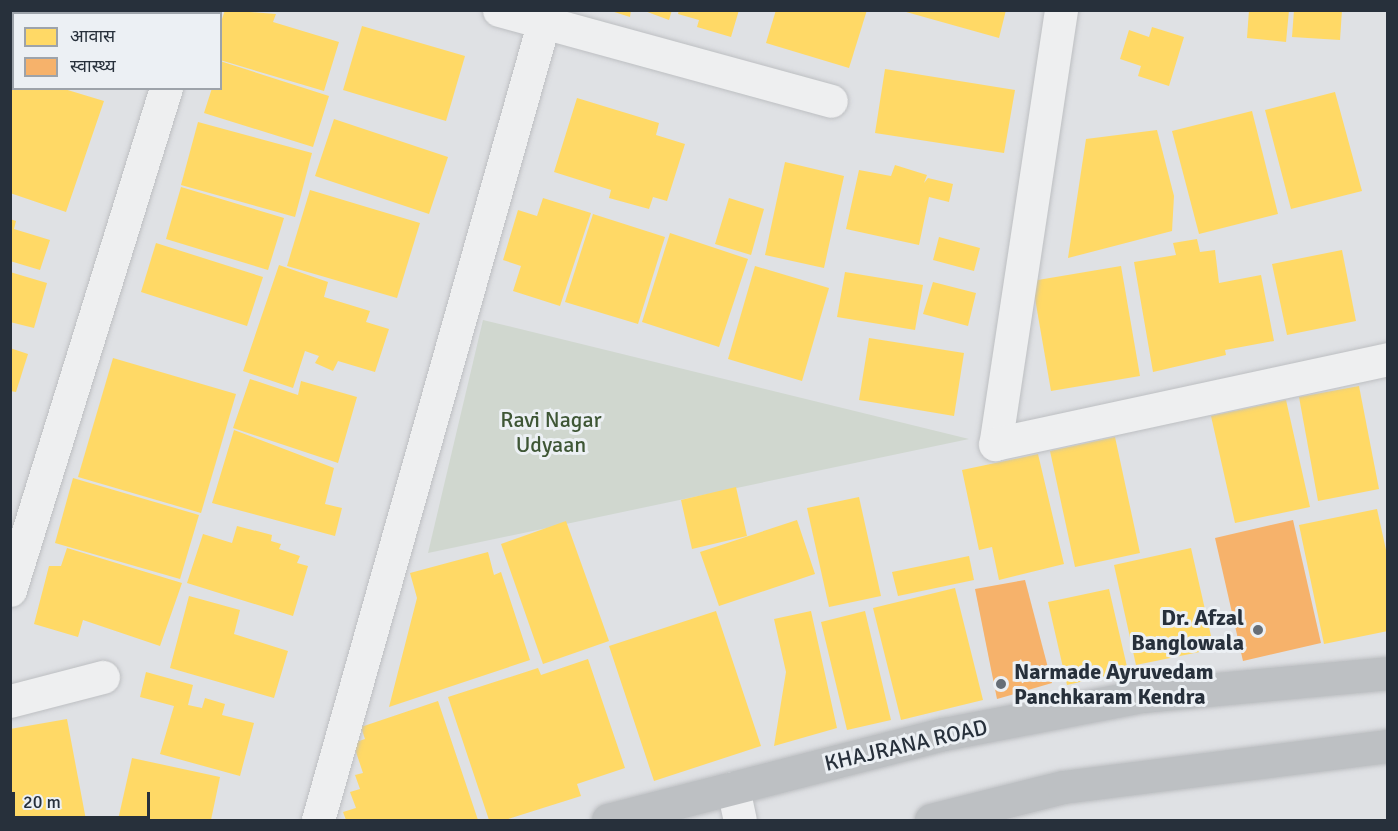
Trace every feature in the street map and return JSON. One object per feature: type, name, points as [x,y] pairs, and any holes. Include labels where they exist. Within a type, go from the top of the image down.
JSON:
[{"type":"main road","name":"KHAJRANA ROAD","points":[[608,820],[944,734],[1142,696],[1388,673]]},
{"type":"main road","points":[[931,820],[1063,787],[1388,746]]},
{"type":"street","points":[[499,10],[545,17],[831,100]]},
{"type":"street","points":[[1061,10],[996,444],[1388,359]]},
{"type":"street","points":[[318,820],[545,17]]},
{"type":"street","points":[[10,590],[165,90]]},
{"type":"street","points":[[10,701],[102,677]]},
{"type":"street","points":[[733,788],[740,820]]},
{"type":"green space","name":"Ravi Nagar Udyaan","points":[[483,320],[969,439],[428,553]]},
{"type":"building: आवास","points":[[10,10],[128,10],[12,12],[12,40]]},
{"type":"building: आवास","points":[[225,10],[276,14],[273,22],[339,42],[324,91],[222,61],[222,19]]},
{"type":"building: आवास","points":[[608,10],[631,10],[630,17]]},
{"type":"building: आवास","points":[[642,10],[672,10],[669,20]]},
{"type":"building: आवास","points":[[679,10],[739,10],[731,37],[697,27],[699,20],[678,14]]},
{"type":"building: आवास","points":[[776,10],[867,10],[849,68],[766,43]]},
{"type":"building: आवास","points":[[899,10],[1006,10],[999,38]]},
{"type":"building: आवास","points":[[1249,10],[1289,10],[1286,42],[1247,38]]},
{"type":"building: आवास","points":[[1294,10],[1342,10],[1340,40],[1292,37]]},
{"type":"building: आवास","points":[[362,26],[465,56],[446,121],[343,90]]},
{"type":"building: आवास","points":[[1152,27],[1184,37],[1169,86],[1138,76],[1141,66],[1120,59],[1129,30],[1149,37]]},
{"type":"building: आवास","points":[[222,62],[329,96],[313,147],[204,113],[211,90],[222,90]]},
{"type":"building: आवास","points":[[885,69],[1015,90],[1004,153],[875,133]]},
{"type":"building: आवास","points":[[10,74],[12,90],[68,90],[104,101],[66,212],[10,193]]},
{"type":"building: आवास","points":[[1335,92],[1362,191],[1291,209],[1265,110]]},
{"type":"building: आवास","points":[[577,98],[659,123],[656,135],[685,144],[667,201],[653,197],[649,209],[609,198],[611,190],[554,172]]},
{"type":"building: आवास","points":[[1252,111],[1278,214],[1199,234],[1172,131]]},
{"type":"building: आवास","points":[[334,119],[448,157],[429,214],[315,176]]},
{"type":"building: आवास","points":[[198,122],[312,153],[295,217],[181,185]]},
{"type":"building: आवास","points":[[1157,130],[1174,196],[1172,231],[1068,258],[1086,139]]},
{"type":"building: आवास","points":[[785,162],[844,176],[824,268],[765,255]]},
{"type":"building: आवास","points":[[895,165],[927,175],[924,183],[928,178],[953,184],[949,202],[929,197],[919,245],[846,229],[859,170],[891,176]]},
{"type":"building: आवास","points":[[181,187],[284,218],[268,270],[166,239]]},
{"type":"building: आवास","points":[[310,190],[420,223],[397,298],[287,266]]},
{"type":"building: आवास","points":[[543,198],[591,213],[560,306],[513,291],[521,266],[503,260],[518,210],[537,216]]},
{"type":"building: आवास","points":[[729,198],[764,209],[751,255],[715,244]]},
{"type":"building: आवास","points":[[593,214],[665,237],[638,324],[565,302]]},
{"type":"building: आवास","points":[[10,219],[16,221],[14,229],[50,240],[40,270],[10,261]]},
{"type":"building: आवास","points":[[670,233],[748,259],[719,347],[642,322]]},
{"type":"building: आवास","points":[[939,237],[980,248],[974,271],[933,260]]},
{"type":"building: आवास","points":[[1197,239],[1200,252],[1215,250],[1219,283],[1261,275],[1274,341],[1225,350],[1226,355],[1153,372],[1134,262],[1176,255],[1173,243]]},
{"type":"building: आवास","points":[[156,243],[263,277],[247,326],[141,292]]},
{"type":"building: आवास","points":[[1342,250],[1356,321],[1287,335],[1272,264]]},
{"type":"building: आवास","points":[[279,265],[328,282],[324,297],[370,311],[366,322],[389,329],[375,372],[338,361],[333,371],[315,363],[319,356],[305,351],[293,388],[243,371]]},
{"type":"building: आवास","points":[[755,266],[829,288],[802,381],[728,359]]},
{"type":"building: आवास","points":[[1121,266],[1140,376],[1051,391],[1032,281]]},
{"type":"building: आवास","points":[[10,272],[47,283],[34,328],[10,322]]},
{"type":"building: आवास","points":[[845,272],[923,285],[915,330],[837,317]]},
{"type":"building: आवास","points":[[933,282],[976,293],[968,326],[923,314]]},
{"type":"building: आवास","points":[[869,338],[964,353],[954,416],[859,400]]},
{"type":"building: आवास","points":[[10,348],[28,354],[16,392],[10,391]]},
{"type":"building: आवास","points":[[113,358],[236,394],[201,513],[78,477]]},
{"type":"building: आवास","points":[[250,379],[298,395],[301,381],[357,397],[338,463],[233,428]]},
{"type":"building: आवास","points":[[1359,386],[1379,489],[1318,501],[1299,397]]},
{"type":"building: आवास","points":[[1286,400],[1310,507],[1235,523],[1211,416]]},
{"type":"building: आवास","points":[[234,430],[334,468],[325,504],[342,508],[335,536],[212,503]]},
{"type":"building: आवास","points":[[1115,437],[1140,553],[1075,567],[1050,451]]},
{"type":"building: आवास","points":[[1038,454],[1064,564],[999,580],[992,547],[979,550],[962,470]]},
{"type":"building: आवास","points":[[73,478],[199,515],[180,579],[55,543]]},
{"type":"building: आवास","points":[[736,487],[747,536],[692,549],[681,500]]},
{"type":"building: आवास","points":[[859,497],[881,596],[829,607],[807,508]]},
{"type":"building: आवास","points":[[1377,509],[1388,559],[1388,631],[1324,644],[1299,525]]},
{"type":"building: आवास","points":[[797,520],[815,574],[719,606],[700,552]]},
{"type":"building: आवास","points":[[566,521],[609,641],[543,664],[501,544]]},
{"type":"building: आवास","points":[[237,526],[272,535],[271,541],[281,544],[279,549],[300,556],[297,563],[308,566],[293,616],[187,583],[203,534],[232,543]]},
{"type":"building: आवास","points":[[67,548],[182,583],[160,646],[83,620],[78,637],[34,624],[49,566],[61,566]]},
{"type":"building: आवास","points":[[1191,548],[1214,649],[1136,665],[1114,565]]},
{"type":"building: आवास","points":[[488,552],[494,575],[501,572],[530,660],[389,707],[417,598],[410,573]]},
{"type":"building: आवास","points":[[969,556],[974,580],[898,596],[892,572]]},
{"type":"building: आवास","points":[[955,588],[983,700],[901,720],[873,608]]},
{"type":"building: आवास","points":[[1109,589],[1128,671],[1067,685],[1048,602]]},
{"type":"building: आवास","points":[[189,596],[240,610],[234,634],[288,651],[274,698],[170,668]]},
{"type":"building: आवास","points":[[716,611],[761,746],[654,781],[609,646]]},
{"type":"building: आवास","points":[[811,611],[837,728],[774,746],[786,672],[774,619]]},
{"type":"building: आवास","points":[[865,611],[891,720],[847,730],[821,622]]},
{"type":"building: आवास","points":[[588,659],[625,768],[577,784],[581,796],[505,820],[489,820],[448,697],[538,668],[541,675]]},
{"type":"building: आवास","points":[[146,672],[193,685],[188,705],[202,708],[205,698],[225,704],[222,715],[254,723],[240,776],[160,754],[174,706],[140,697]]},
{"type":"building: आवास","points":[[438,701],[478,820],[346,820],[343,812],[356,808],[350,792],[360,789],[355,775],[363,773],[353,743],[365,739],[361,727]]},
{"type":"building: आवास","points":[[67,719],[86,820],[10,820],[10,729]]},
{"type":"building: आवास","points":[[132,758],[220,777],[211,820],[118,820]]},
{"type":"building: स्वास्थ्य","points":[[1293,520],[1321,643],[1243,661],[1215,538]]},
{"type":"building: स्वास्थ्य","points":[[1025,580],[1052,683],[997,699],[975,589]]},
{"type":"place","name":"Dr. Afzal Banglowala","points":[[1258,630]]},
{"type":"place","name":"Narmade Ayruvedam Panchkaram Kendra","points":[[1001,684]]}]
